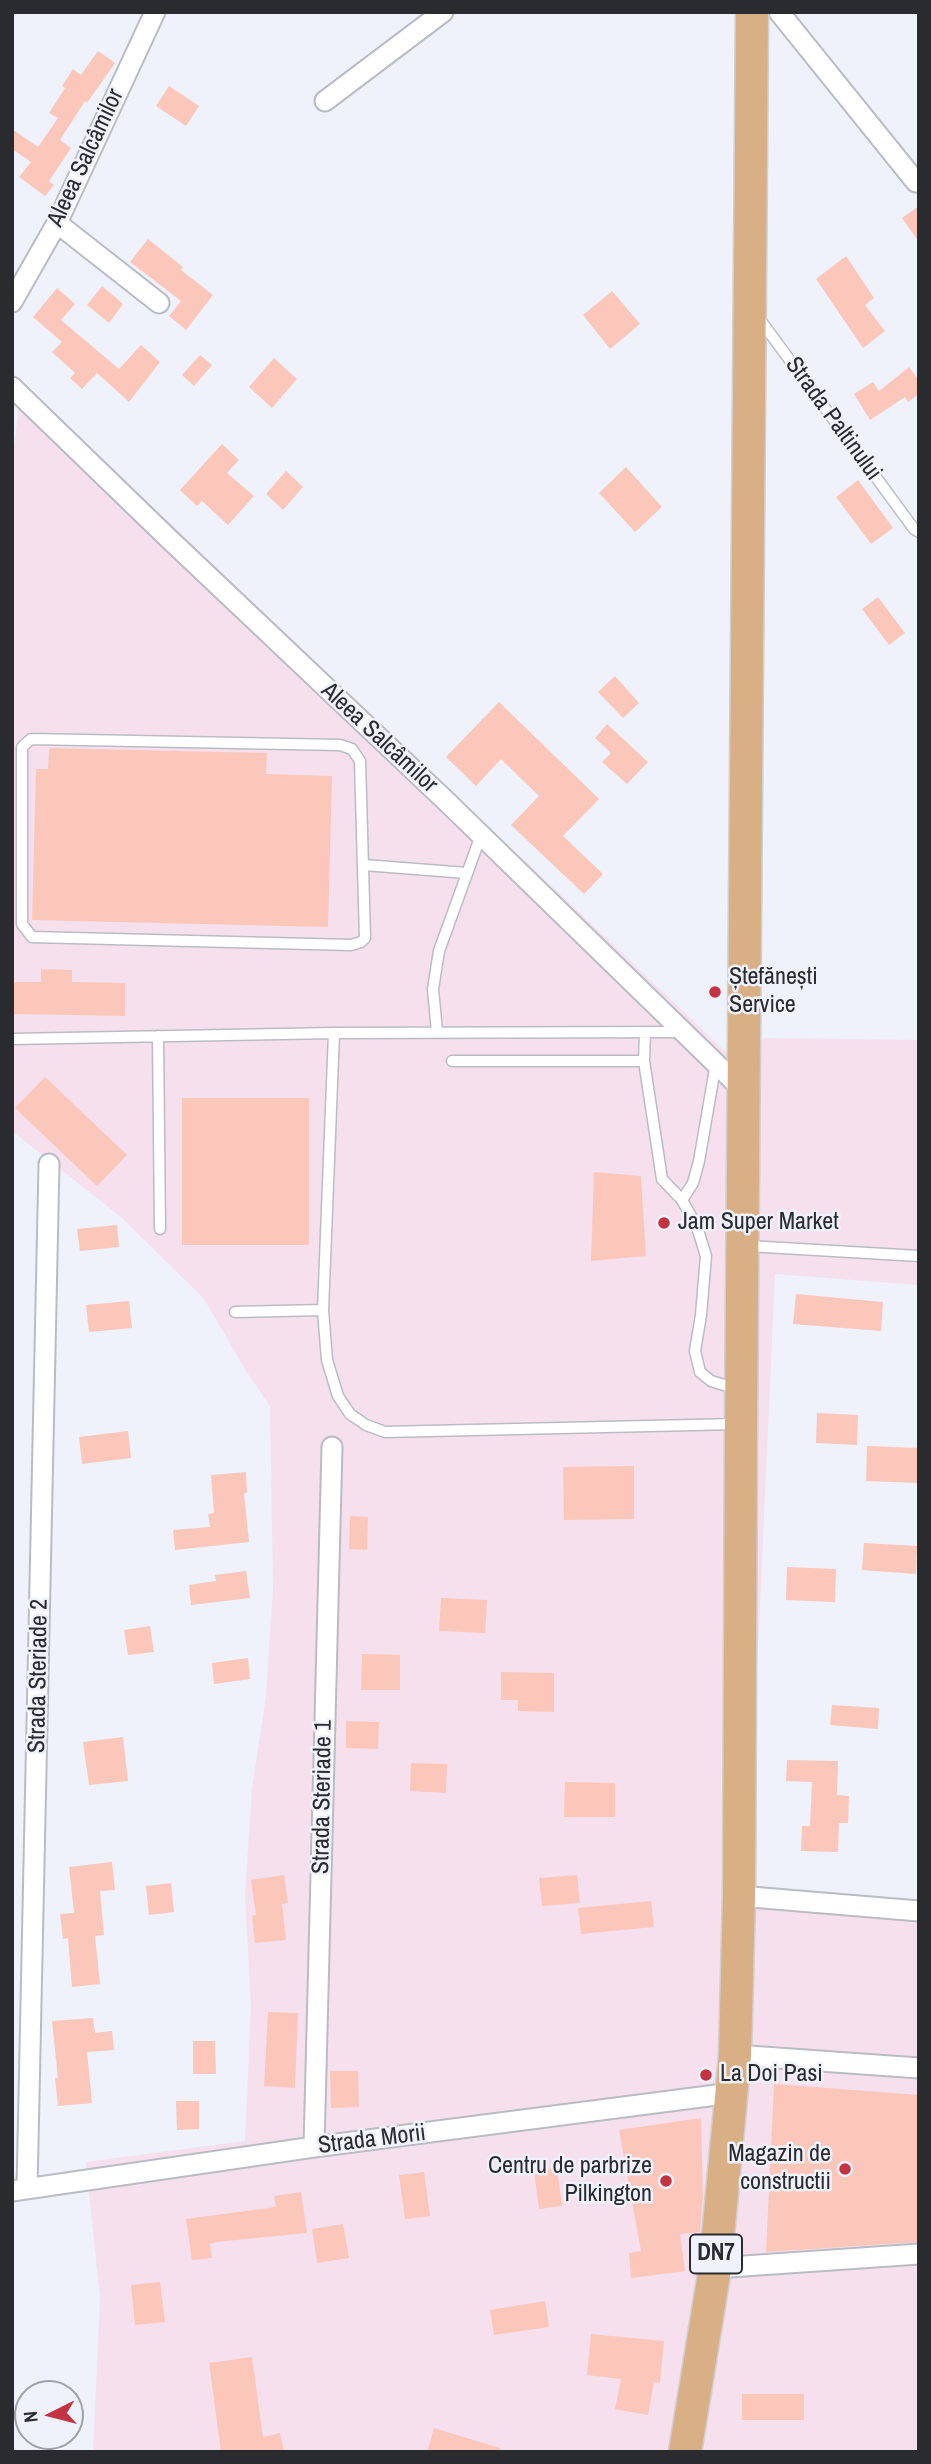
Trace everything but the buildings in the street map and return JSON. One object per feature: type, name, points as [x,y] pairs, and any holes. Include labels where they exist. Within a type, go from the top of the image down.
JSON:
[{"type":"main road","name":"DN7","points":[[685,2452],[715,2268],[735,2054],[739,1896],[752,12]]},
{"type":"street","name":"Aleea Salcâmilor","points":[[12,302],[57,223],[155,12]]},
{"type":"street","points":[[325,101],[443,12]]},
{"type":"street","points":[[779,12],[916,181]]},
{"type":"street","points":[[57,223],[159,303]]},
{"type":"street","name":"Aleea Salcâmilor","points":[[12,387],[481,835],[743,1090]]},
{"type":"street","name":"Strada Steriade 2","points":[[20,2190],[49,1164]]},
{"type":"street","name":"Strada Steriade 1","points":[[314,2147],[332,1447]]},
{"type":"street","points":[[739,1896],[919,1911]]},
{"type":"street","points":[[735,2054],[919,2068]]},
{"type":"street","name":"Strada Morii","points":[[20,2190],[314,2147],[732,2093]]},
{"type":"street","points":[[715,2268],[919,2254]]},
{"type":"lane","name":"Strada Paltinului","points":[[749,305],[914,530],[919,532]]},
{"type":"lane","points":[[31,739],[340,745],[352,749],[360,761],[364,865],[365,938],[351,945],[32,937],[22,924],[22,747],[31,739]]},
{"type":"lane","points":[[437,1032],[433,989],[439,951],[481,835]]},
{"type":"lane","points":[[364,865],[467,873]]},
{"type":"lane","points":[[645,1032],[644,1061],[662,1179],[682,1200],[697,1227],[705,1256],[702,1315],[695,1351],[700,1372],[711,1381],[741,1390]]},
{"type":"lane","points":[[12,1039],[334,1033],[685,1032]]},
{"type":"lane","points":[[334,1033],[323,1310],[327,1360],[338,1396],[350,1414],[366,1425],[385,1432],[741,1424]]},
{"type":"lane","points":[[158,1036],[160,1229]]},
{"type":"lane","points":[[453,1061],[644,1061]]},
{"type":"lane","points":[[682,1200],[693,1183],[699,1161],[716,1063]]},
{"type":"lane","points":[[742,1245],[919,1256]]},
{"type":"lane","points":[[235,1312],[323,1310]]},
{"type":"shaded area","points":[[22,382],[728,1054],[765,1038],[919,1040],[919,1285],[775,1274],[747,1890],[919,1904],[919,2452],[93,2452],[100,2299],[86,2162],[245,2141],[251,2006],[245,1895],[252,1789],[266,1696],[273,1589],[270,1406],[204,1299],[121,1217],[12,1131],[12,462]]},
{"type":"place","name":"Ștefănești Service","points":[[715,992]]},
{"type":"place","name":"Jam Super Market","points":[[664,1223]]},
{"type":"place","name":"La Doi Pasi","points":[[706,2075]]},
{"type":"place","name":"Magazin de constructii","points":[[845,2169]]},
{"type":"place","name":"Centru de parbrize Pilkington","points":[[666,2181]]}]
